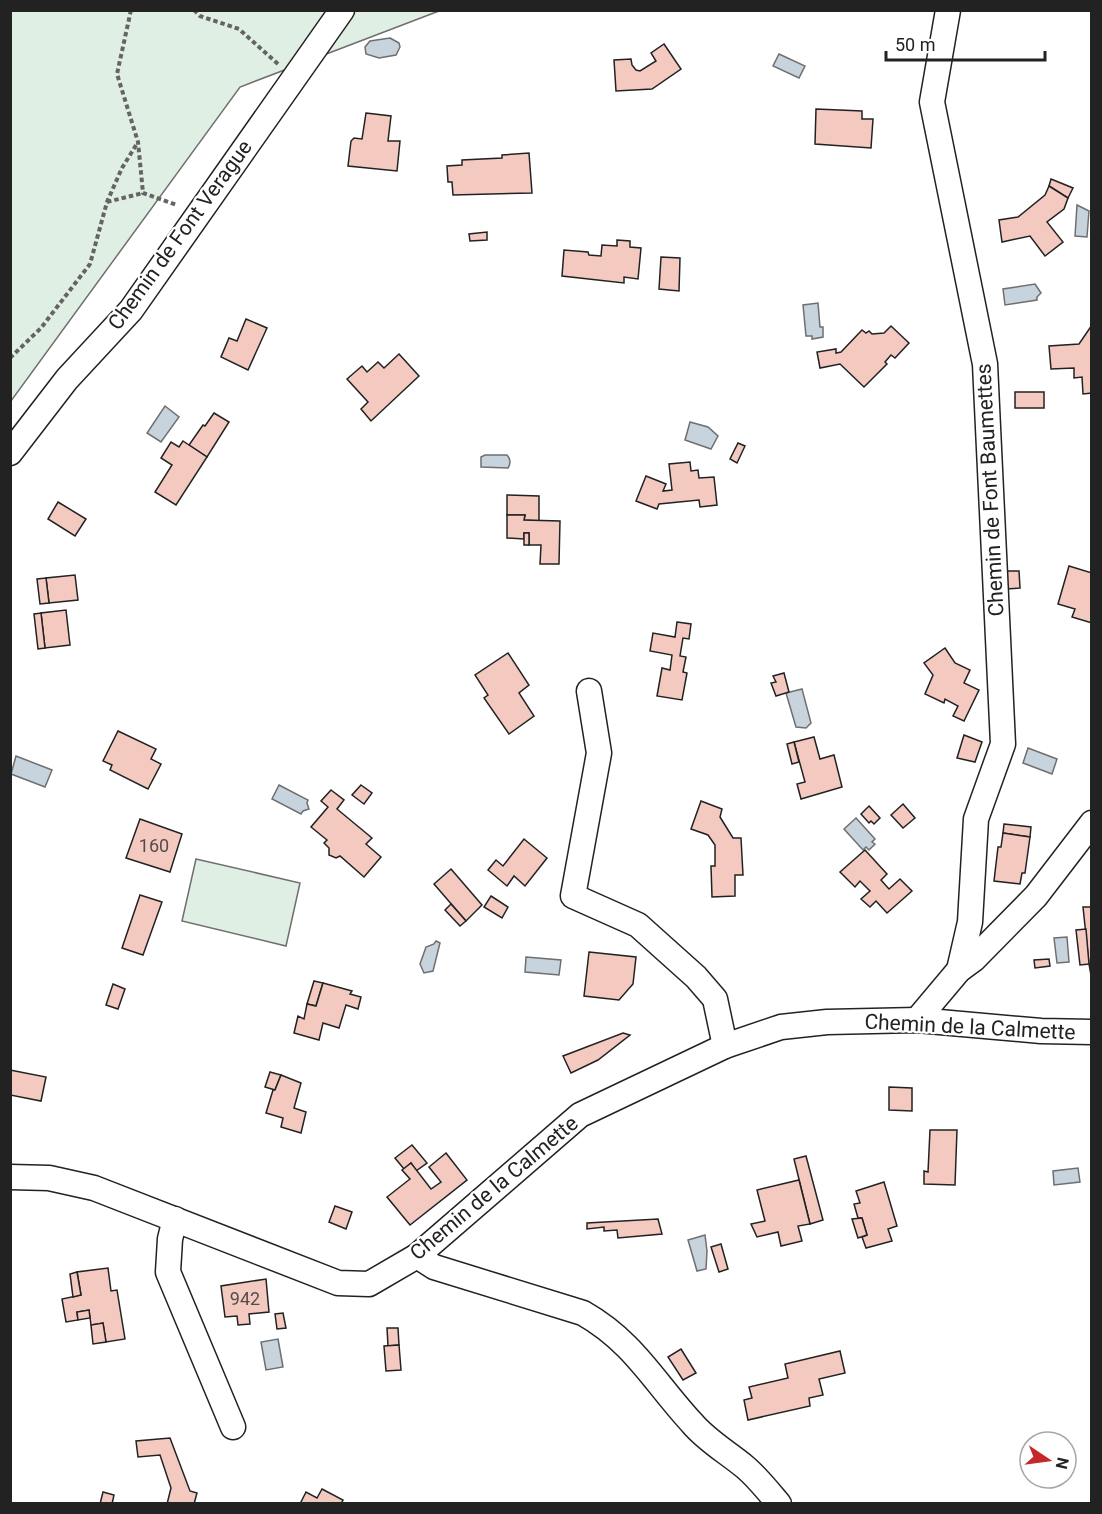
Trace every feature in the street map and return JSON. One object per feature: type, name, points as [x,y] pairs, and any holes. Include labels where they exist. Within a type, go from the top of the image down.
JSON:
[{"type":"street","name":"Chemin de Font Verague","points":[[10,453],[67,379],[131,310],[342,10]]},
{"type":"street","name":"Chemin de Font Baumettes","points":[[948,10],[932,102],[985,364],[1002,744],[976,819],[970,922],[959,970]]},
{"type":"street","points":[[590,691],[599,753],[573,896],[638,925],[696,977],[716,999],[724,1046]]},
{"type":"street","points":[[917,1020],[959,970],[974,959],[1036,896],[1092,823]]},
{"type":"street","name":"Chemin de la Calmette","points":[[10,1177],[49,1178],[94,1188],[338,1283],[369,1284],[417,1256],[580,1115],[724,1046],[781,1027],[827,1022],[917,1020],[1041,1031],[1092,1032]]},
{"type":"street","points":[[175,1219],[170,1239],[168,1272],[233,1427]]},
{"type":"street","points":[[417,1256],[434,1267],[583,1313],[602,1324],[652,1372],[691,1423],[712,1443],[745,1467],[779,1503]]},
{"type":"path","points":[[131,10],[117,74],[138,142],[143,193]]},
{"type":"path","points":[[194,10],[200,16],[239,29],[293,78]]},
{"type":"path","points":[[10,358],[41,328],[90,264],[107,202],[122,168],[138,142]]},
{"type":"path","points":[[107,202],[143,193],[182,207],[200,210]]},
{"type":"green space","points":[[11,11],[439,11],[240,87],[11,401]]},
{"type":"green space","points":[[196,859],[300,883],[286,946],[182,921]]},
{"type":"shaded area","points":[[390,38],[399,43],[400,47],[396,55],[379,58],[366,54],[365,47],[370,41]]},
{"type":"shaded area","points":[[779,54],[805,66],[799,78],[773,66]]},
{"type":"shaded area","points":[[1077,205],[1089,211],[1087,237],[1075,236]]},
{"type":"shaded area","points":[[1035,284],[1041,293],[1037,300],[1005,305],[1003,289]]},
{"type":"shaded area","points":[[818,303],[823,337],[812,339],[812,336],[806,336],[803,305]]},
{"type":"shaded area","points":[[165,406],[179,417],[161,442],[147,433]]},
{"type":"shaded area","points":[[690,422],[708,427],[718,436],[711,449],[685,440]]},
{"type":"shaded area","points":[[507,455],[510,460],[508,468],[481,467],[481,457]]},
{"type":"shaded area","points":[[802,689],[811,723],[806,728],[796,727],[786,693]]},
{"type":"shaded area","points":[[1028,748],[1057,759],[1052,774],[1023,763]]},
{"type":"shaded area","points":[[16,756],[52,770],[45,787],[11,774]]},
{"type":"shaded area","points":[[279,785],[308,800],[309,809],[301,814],[272,799]]},
{"type":"shaded area","points":[[856,818],[875,839],[872,842],[875,844],[869,850],[866,847],[863,850],[844,829]]},
{"type":"shaded area","points":[[1067,937],[1069,962],[1057,963],[1054,938]]},
{"type":"shaded area","points":[[436,941],[440,943],[433,971],[424,973],[420,964],[426,947]]},
{"type":"shaded area","points":[[526,957],[561,960],[559,975],[525,972]]},
{"type":"shaded area","points":[[1078,1168],[1080,1182],[1054,1185],[1053,1171]]},
{"type":"shaded area","points":[[705,1235],[706,1269],[697,1271],[688,1240]]},
{"type":"shaded area","points":[[278,1339],[283,1367],[266,1370],[261,1342]]},
{"type":"building","points":[[664,44],[681,69],[652,89],[616,91],[614,60],[631,59],[632,65],[640,71],[656,61],[651,53]]},
{"type":"building","points":[[816,109],[862,111],[862,119],[873,119],[871,148],[815,144]]},
{"type":"building","points":[[366,113],[391,116],[388,141],[400,141],[397,171],[348,166],[351,141],[354,138],[362,139]]},
{"type":"building","points":[[529,153],[532,193],[453,195],[452,182],[448,182],[447,166],[462,165],[462,160],[502,158],[502,155]]},
{"type":"building","points":[[1051,179],[1073,188],[1068,198],[1049,186]]},
{"type":"building","points":[[1049,186],[1068,198],[1064,209],[1047,222],[1063,242],[1045,256],[1030,236],[1002,242],[999,220],[1018,217],[1045,195]]},
{"type":"building","points":[[487,232],[487,240],[470,241],[469,234]]},
{"type":"building","points":[[617,240],[630,241],[630,247],[641,248],[638,279],[624,277],[624,283],[562,276],[564,250],[588,252],[589,255],[601,256],[602,245],[617,246]]},
{"type":"building","points":[[661,257],[680,258],[679,291],[659,289]]},
{"type":"building","points":[[246,319],[267,328],[248,370],[221,357],[229,338],[237,341]]},
{"type":"building","points":[[1092,325],[1092,393],[1083,394],[1082,377],[1074,378],[1074,368],[1051,369],[1049,346],[1079,344]]},
{"type":"building","points":[[891,326],[909,343],[895,358],[891,355],[885,362],[887,364],[864,387],[840,364],[820,368],[817,352],[836,349],[836,353],[841,352],[862,330],[872,334],[884,333]]},
{"type":"building","points":[[399,354],[419,376],[371,421],[361,409],[368,402],[347,379],[362,366],[367,372],[378,362],[384,368]]},
{"type":"building","points":[[1015,392],[1044,392],[1044,408],[1015,408]]},
{"type":"building","points":[[214,413],[229,422],[207,457],[189,445]]},
{"type":"building","points":[[183,441],[207,457],[176,505],[155,492],[172,465],[161,458],[171,442],[179,447]]},
{"type":"building","points":[[738,443],[745,446],[737,463],[730,459]]},
{"type":"building","points":[[690,462],[691,471],[698,470],[699,478],[714,477],[717,505],[700,507],[699,500],[659,504],[657,509],[636,501],[646,476],[666,484],[663,491],[672,490],[669,464]]},
{"type":"building","points":[[507,495],[539,496],[539,521],[524,520],[525,515],[507,515]]},
{"type":"building","points":[[58,502],[86,519],[75,536],[48,519]]},
{"type":"building","points":[[507,515],[525,515],[524,520],[560,521],[559,564],[540,564],[541,545],[529,545],[529,533],[524,533],[524,539],[507,538]]},
{"type":"building","points":[[524,533],[529,533],[529,545],[524,545]]},
{"type":"building","points":[[1069,566],[1092,573],[1092,623],[1072,617],[1075,609],[1058,604]]},
{"type":"building","points":[[1006,571],[1019,571],[1020,588],[1006,589]]},
{"type":"building","points":[[75,575],[78,600],[49,603],[46,578]]},
{"type":"building","points":[[46,578],[49,603],[40,604],[37,579]]},
{"type":"building","points":[[66,610],[70,645],[45,648],[41,613]]},
{"type":"building","points":[[41,613],[45,648],[38,649],[34,614]]},
{"type":"building","points":[[677,622],[691,624],[689,639],[683,638],[680,656],[686,657],[683,672],[687,673],[682,700],[657,696],[662,668],[670,670],[672,655],[650,651],[653,633],[675,637]]},
{"type":"building","points":[[945,648],[955,663],[970,670],[964,683],[979,690],[964,721],[953,716],[958,706],[945,699],[944,703],[925,694],[933,675],[924,663]]},
{"type":"building","points":[[508,653],[529,685],[519,693],[534,716],[509,734],[484,698],[488,695],[475,675]]},
{"type":"building","points":[[784,673],[789,692],[776,696],[771,683],[776,682],[773,676]]},
{"type":"building","points":[[118,731],[156,749],[151,759],[161,764],[148,789],[110,770],[112,765],[103,761]]},
{"type":"building","points":[[964,735],[982,742],[975,762],[957,758]]},
{"type":"building","points":[[814,737],[820,759],[834,755],[842,787],[801,799],[797,784],[805,782],[794,742]]},
{"type":"building","points":[[794,742],[799,762],[792,764],[787,744]]},
{"type":"building","points":[[361,785],[372,793],[364,804],[352,795]]},
{"type":"building","points":[[331,790],[344,800],[337,809],[372,838],[366,844],[381,857],[364,877],[340,856],[336,858],[329,855],[329,848],[324,843],[327,840],[311,827],[328,807],[321,801]]},
{"type":"building","points":[[701,801],[722,809],[720,817],[733,838],[741,838],[743,875],[735,875],[735,896],[712,897],[711,866],[715,866],[715,845],[708,835],[691,829]]},
{"type":"building","points":[[903,804],[915,818],[903,828],[891,815]]},
{"type":"building","points":[[869,806],[880,818],[874,824],[871,821],[869,823],[861,814]]},
{"type":"building","points":[[140,819],[182,834],[170,872],[126,858]]},
{"type":"building","points":[[1004,824],[1031,827],[1030,837],[1003,833]]},
{"type":"building","points":[[1003,833],[1030,837],[1025,873],[1022,873],[1020,884],[994,881],[998,847],[1001,847]]},
{"type":"building","points":[[524,839],[547,858],[525,886],[514,876],[507,886],[488,870],[496,860],[503,866]]},
{"type":"building","points":[[865,850],[887,874],[881,880],[889,889],[900,879],[912,891],[887,913],[876,901],[870,907],[861,899],[870,891],[860,881],[855,887],[840,872]]},
{"type":"building","points":[[451,869],[482,905],[466,921],[434,884]]},
{"type":"building","points":[[140,895],[162,902],[143,955],[122,948]]},
{"type":"building","points":[[491,896],[508,907],[502,918],[484,907]]},
{"type":"building","points":[[451,904],[466,921],[460,926],[445,910]]},
{"type":"building","points":[[1083,907],[1092,907],[1092,981],[1089,964]]},
{"type":"building","points":[[1086,929],[1089,964],[1080,965],[1076,930]]},
{"type":"building","points":[[589,952],[636,957],[633,984],[619,1000],[584,996]]},
{"type":"building","points":[[1049,959],[1050,966],[1035,968],[1034,960]]},
{"type":"building","points":[[314,981],[323,983],[316,1006],[307,1004]]},
{"type":"building","points":[[323,983],[352,991],[350,994],[361,997],[358,1009],[346,1005],[339,1028],[323,1023],[319,1040],[294,1033],[298,1016],[304,1019],[307,1004],[316,1006]]},
{"type":"building","points":[[113,984],[125,989],[118,1009],[106,1005]]},
{"type":"building","points":[[623,1033],[630,1035],[598,1060],[571,1073],[563,1056]]},
{"type":"building","points":[[10,1070],[46,1077],[41,1101],[10,1095]]},
{"type":"building","points":[[270,1072],[281,1075],[275,1090],[265,1087]]},
{"type":"building","points":[[281,1075],[301,1083],[294,1108],[306,1112],[301,1133],[281,1127],[283,1118],[266,1113],[273,1090]]},
{"type":"building","points":[[889,1087],[912,1088],[912,1111],[889,1110]]},
{"type":"building","points":[[930,1130],[957,1130],[955,1185],[924,1184],[924,1171],[928,1172]]},
{"type":"building","points":[[412,1145],[427,1163],[416,1171],[411,1163],[404,1169],[395,1158]]},
{"type":"building","points":[[446,1153],[467,1180],[410,1225],[387,1197],[410,1179],[402,1170],[411,1163],[431,1189],[441,1182],[429,1167]]},
{"type":"building","points":[[806,1156],[823,1220],[810,1224],[794,1159]]},
{"type":"building","points":[[799,1180],[810,1224],[798,1226],[802,1241],[781,1246],[778,1232],[757,1237],[751,1224],[765,1221],[757,1190]]},
{"type":"building","points":[[884,1182],[897,1226],[888,1229],[892,1241],[866,1248],[862,1237],[867,1235],[862,1218],[858,1218],[854,1204],[860,1203],[856,1191]]},
{"type":"building","points":[[335,1206],[352,1212],[346,1229],[329,1222]]},
{"type":"building","points":[[862,1218],[867,1235],[858,1238],[852,1219]]},
{"type":"building","points":[[658,1219],[662,1234],[618,1238],[617,1230],[604,1231],[604,1227],[587,1229],[587,1223]]},
{"type":"building","points":[[721,1244],[728,1269],[719,1272],[711,1247]]},
{"type":"building","points":[[108,1268],[111,1291],[117,1290],[125,1339],[106,1342],[103,1323],[91,1325],[89,1310],[77,1312],[78,1320],[66,1322],[62,1299],[81,1295],[77,1272]]},
{"type":"building","points":[[77,1272],[81,1295],[73,1297],[70,1274]]},
{"type":"building","points":[[266,1279],[269,1312],[249,1314],[250,1324],[238,1325],[237,1316],[225,1317],[221,1286]]},
{"type":"building","points":[[89,1310],[90,1318],[78,1320],[77,1312]]},
{"type":"building","points":[[283,1313],[286,1328],[277,1329],[275,1314]]},
{"type":"building","points":[[103,1323],[106,1342],[93,1344],[91,1325]]},
{"type":"building","points":[[387,1328],[398,1328],[399,1345],[388,1346]]},
{"type":"building","points":[[399,1345],[401,1370],[386,1371],[384,1346]]},
{"type":"building","points":[[681,1349],[696,1373],[683,1380],[668,1357]]},
{"type":"building","points":[[840,1351],[845,1373],[819,1379],[823,1395],[809,1398],[810,1406],[748,1420],[744,1400],[752,1398],[749,1387],[788,1378],[785,1364]]},
{"type":"building","points":[[170,1438],[190,1491],[197,1493],[194,1504],[167,1504],[171,1488],[160,1455],[138,1457],[136,1441]]},
{"type":"building","points":[[322,1489],[343,1500],[341,1504],[300,1504],[306,1492],[317,1498]]},
{"type":"building","points":[[103,1492],[114,1495],[112,1504],[100,1504]]}]
